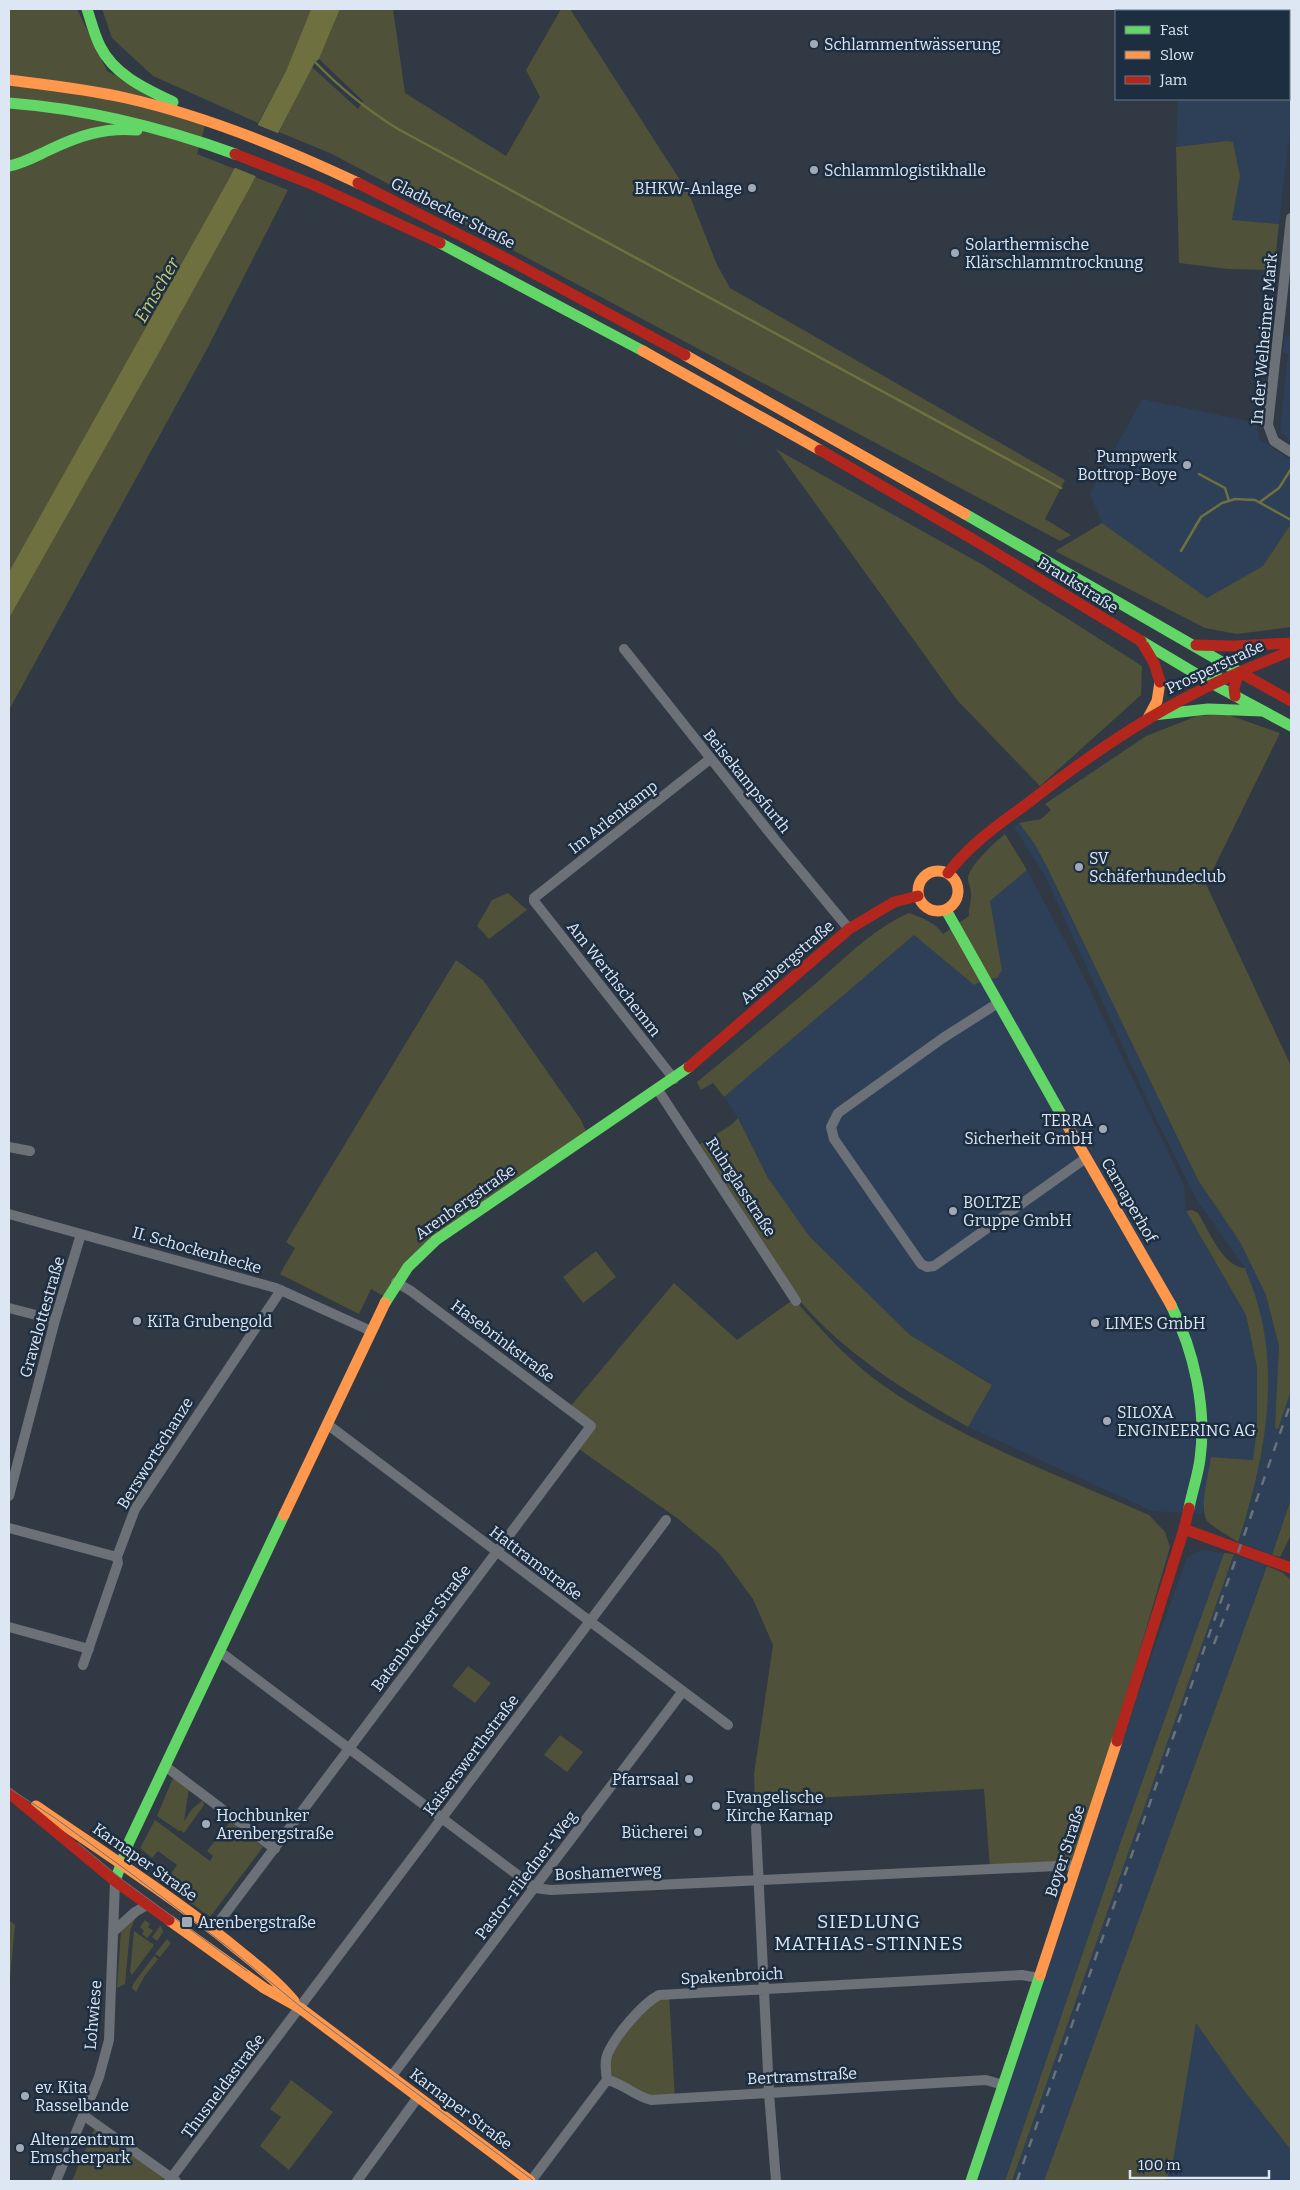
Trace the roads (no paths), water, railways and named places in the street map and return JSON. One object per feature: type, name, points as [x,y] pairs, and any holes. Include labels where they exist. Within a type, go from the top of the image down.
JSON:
[{"type":"main road","points":[[87,9],[105,54],[126,76],[152,92],[208,120]]},
{"type":"main road","points":[[94,27],[95,9]]},
{"type":"main road","name":"Gladbecker Straße","points":[[9,80],[83,89],[208,120],[297,154],[351,179],[531,271],[853,451]]},
{"type":"main road","name":"Gladbecker Straße","points":[[9,103],[56,106],[113,115],[150,124],[223,149],[288,175],[462,253],[637,347],[849,467]]},
{"type":"main road","points":[[9,166],[25,162],[76,137],[109,129],[144,132],[223,149]]},
{"type":"main road","name":"Braukstraße","points":[[853,451],[1291,702]]},
{"type":"main road","name":"Braukstraße","points":[[849,467],[986,546],[1141,643],[1291,726]]},
{"type":"main road","points":[[1141,643],[1151,654],[1160,682],[1159,695],[1150,717]]},
{"type":"main road","points":[[1192,645],[1234,646],[1291,643]]},
{"type":"main road","name":"Prosperstraße","points":[[1150,717],[1213,684],[1291,651]]},
{"type":"main road","points":[[1213,684],[1218,668],[1216,659]]},
{"type":"main road","points":[[1235,696],[1234,688],[1239,672]]},
{"type":"main road","points":[[948,873],[963,853],[982,837],[1033,798],[1150,717],[1184,709],[1213,707],[1262,711]]},
{"type":"main road","points":[[936,871],[948,873],[956,881],[958,892],[954,903],[946,910],[929,909],[923,905],[918,896],[919,884],[925,875],[936,871]]},
{"type":"main road","name":"Arenbergstraße","points":[[115,1881],[120,1863],[165,1766],[371,1331],[396,1282],[409,1264],[427,1246],[674,1079],[718,1045],[849,929],[894,902],[918,896]]},
{"type":"main road","name":"Carnaperhof","points":[[946,910],[1086,1158],[1160,1284],[1183,1329],[1195,1367],[1201,1424],[1200,1459],[1184,1529]]},
{"type":"main road","points":[[1184,1529],[1291,1568]]},
{"type":"main road","name":"Boyer Straße","points":[[971,2181],[1078,1865],[1184,1529]]},
{"type":"main road","name":"Karnaper Straße","points":[[9,1791],[55,1818],[145,1879],[278,1982],[300,2008]]},
{"type":"main road","name":"Karnaper Straße","points":[[9,1791],[115,1881],[264,1988],[300,2008],[530,2181]]},
{"type":"street","name":"In der Welheimer Mark","points":[[1291,218],[1268,425],[1274,440],[1291,452]]},
{"type":"street","name":"Beisekampsfurth","points":[[624,649],[710,759],[849,929]]},
{"type":"street","name":"Im Arlenkamp","points":[[534,898],[710,759]]},
{"type":"street","name":"Am Werthschemm","points":[[534,898],[534,901],[570,948],[674,1079]]},
{"type":"street","points":[[998,1003],[943,1038],[838,1113],[831,1128],[834,1139],[890,1223],[921,1264],[927,1267],[934,1266],[1020,1203],[1086,1158]]},
{"type":"street","name":"Ruhrglasstraße","points":[[658,1090],[796,1301]]},
{"type":"street","points":[[9,1147],[30,1151]]},
{"type":"street","name":"II. Schockenhecke","points":[[9,1214],[280,1290],[371,1331]]},
{"type":"street","name":"Gravelottestraße","points":[[9,1496],[55,1320],[81,1234]]},
{"type":"street","name":"Hasebrinkstraße","points":[[396,1282],[411,1291],[591,1426]]},
{"type":"street","name":"Berswortschanze","points":[[83,1664],[118,1564],[117,1557],[134,1509],[280,1290]]},
{"type":"street","points":[[9,1308],[55,1320]]},
{"type":"street","name":"Hattramstraße","points":[[327,1424],[728,1725]]},
{"type":"street","name":"Batenbrocker Straße","points":[[213,1930],[591,1426]]},
{"type":"street","name":"Kaiserswerthstraße","points":[[300,2008],[666,1520]]},
{"type":"street","points":[[9,1528],[117,1557]]},
{"type":"street","points":[[9,1627],[88,1649]]},
{"type":"street","name":"Boshamerweg","points":[[219,1651],[535,1888],[551,1890],[1078,1865]]},
{"type":"street","name":"Pastor-Fliedner-Weg","points":[[391,2077],[684,1691]]},
{"type":"street","points":[[165,1766],[275,1848]]},
{"type":"street","points":[[756,1827],[769,2093],[776,2181]]},
{"type":"street","name":"Lohwiese","points":[[56,2181],[104,2064],[109,2040],[115,1881]]},
{"type":"street","points":[[113,1932],[147,1904]]},
{"type":"street","name":"Spakenbroich","points":[[607,2080],[605,2064],[607,2054],[648,2000],[659,1995],[1022,1975],[1039,1978]]},
{"type":"street","name":"Thusneldastraße","points":[[173,2180],[300,2008]]},
{"type":"street","points":[[530,2181],[607,2080]]},
{"type":"street","name":"Bertramstraße","points":[[607,2080],[616,2082],[640,2097],[651,2100],[986,2080],[1003,2085]]},
{"type":"street","points":[[357,2181],[418,2097]]},
{"type":"street","points":[[83,2115],[173,2180]]},
{"type":"waterway","points":[[313,60],[354,98],[398,129],[1061,488]]},
{"type":"waterway","points":[[1260,502],[1279,488],[1291,469]]},
{"type":"waterway","points":[[1199,474],[1225,488],[1229,501]]},
{"type":"waterway","points":[[1181,551],[1201,517],[1222,503],[1235,499],[1255,500],[1291,520]]},
{"type":"tram line","points":[[9,1788],[55,1818],[133,1875],[228,1947],[301,2007],[534,2181]]},
{"type":"tram line","points":[[78,1843],[124,1881],[247,1971]]},
{"type":"railway","points":[[1017,2181],[1291,1402]]},
{"type":"railway","points":[[1214,1644],[1229,1604]]},
{"type":"place","name":"Schlammentwässerung","points":[[814,44]]},
{"type":"place","name":"Schlammlogistikhalle","points":[[814,170]]},
{"type":"place","name":"BHKW-Anlage","points":[[752,188]]},
{"type":"place","name":"Solarthermische Klärschlammtrocknung","points":[[955,253]]},
{"type":"place","name":"Pumpwerk Bottrop-Boye","points":[[1187,465]]},
{"type":"place","name":"SV Schäferhundeclub","points":[[1079,867]]},
{"type":"place","name":"TERRA Sicherheit GmbH","points":[[1103,1129]]},
{"type":"place","name":"BOLTZE Gruppe GmbH","points":[[953,1211]]},
{"type":"place","name":"KiTa Grubengold","points":[[137,1321]]},
{"type":"place","name":"LIMES GmbH","points":[[1095,1323]]},
{"type":"place","name":"SILOXA ENGINEERING AG","points":[[1107,1421]]},
{"type":"place","name":"Pfarrsaal","points":[[689,1779]]},
{"type":"place","name":"Evangelische Kirche Karnap","points":[[716,1806]]},
{"type":"place","name":"Hochbunker Arenbergstraße","points":[[206,1824]]},
{"type":"place","name":"Bücherei","points":[[698,1832]]},
{"type":"place","name":"Arenbergstraße","points":[[187,1922]]},
{"type":"place","name":"ev. Kita Rasselbande","points":[[25,2096]]},
{"type":"place","name":"Altenzentrum Emscherpark","points":[[20,2148]]},
{"type":"district","name":"SIEDLUNG MATHIAS-STINNES","points":[[869,1932]]},
{"type":"water label","name":"Emscher","points":[[157,290]]}]
